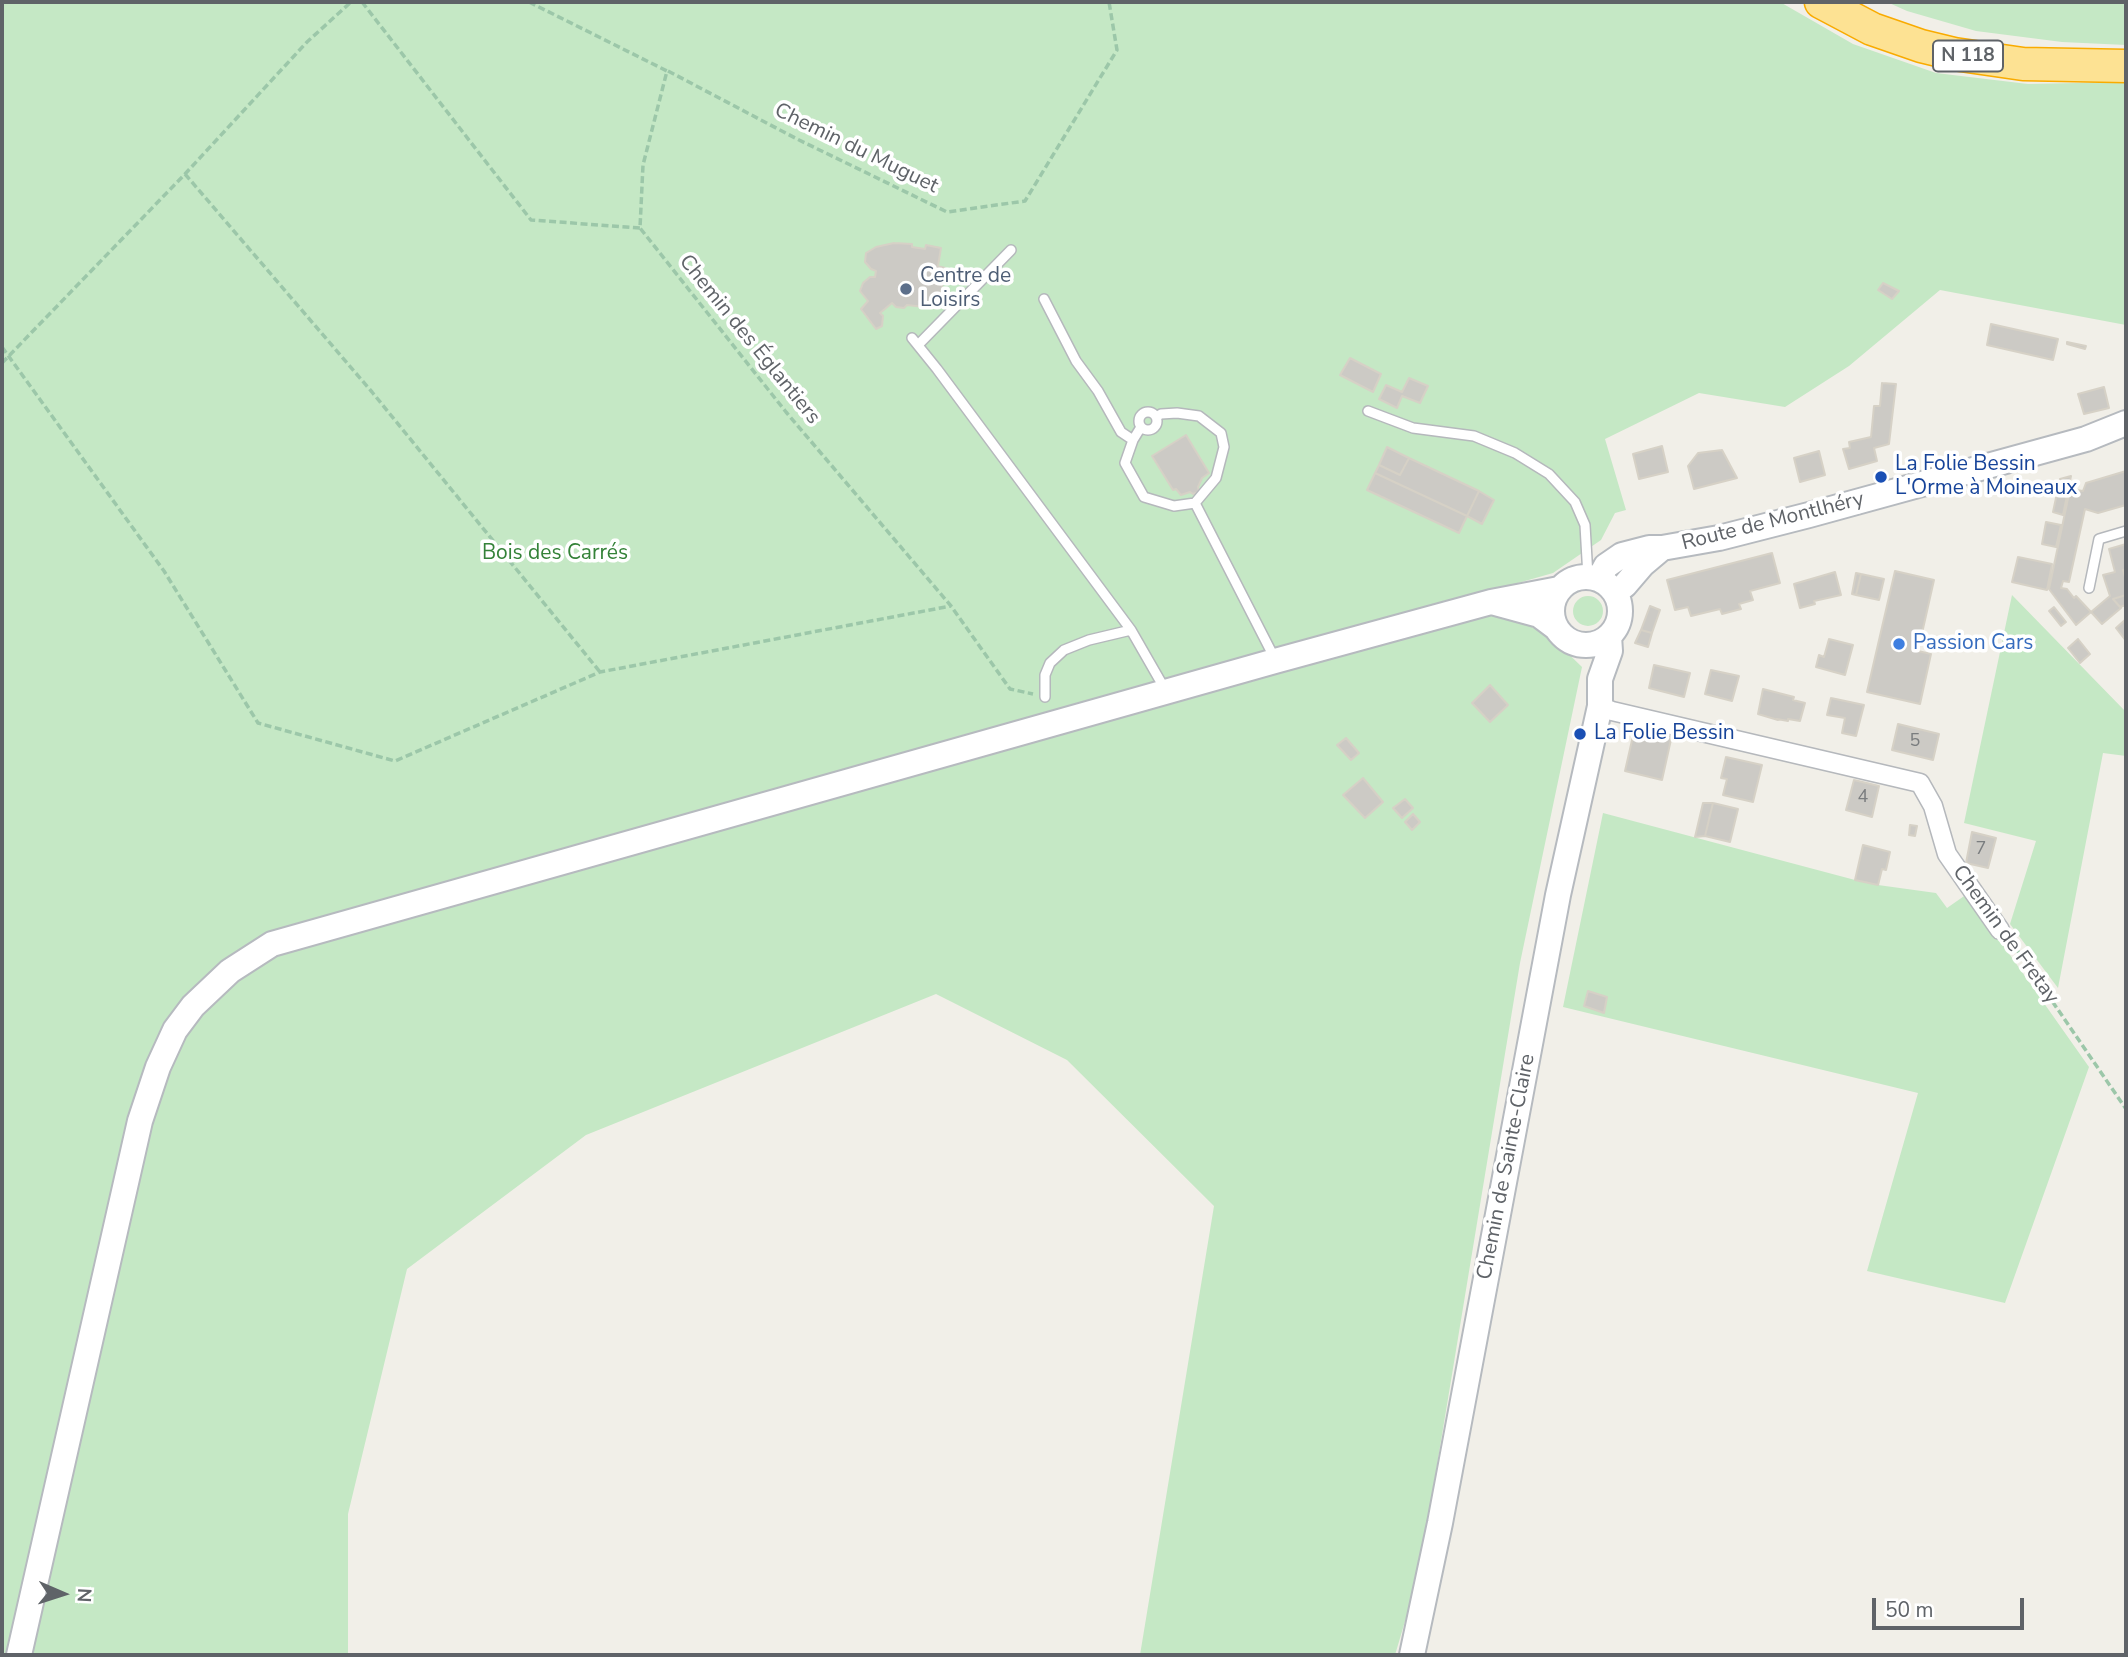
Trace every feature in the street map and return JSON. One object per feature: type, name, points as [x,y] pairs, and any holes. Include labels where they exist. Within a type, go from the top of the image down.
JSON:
[{"type":"highway","name":"N 118","points":[[1821,2],[1872,29],[1954,54],[2023,64],[2126,66]]},
{"type":"main road","name":"Route de Montlhéry","points":[[1601,583],[1606,566],[1622,555],[1649,548],[1718,538],[1804,517],[2086,439],[2126,424]]},
{"type":"main road","name":"Route de Montlhéry","points":[[2086,439],[2126,432]]},
{"type":"main road","points":[[1555,627],[1552,607],[1559,589],[1577,578],[1601,583],[1619,604],[1619,620],[1609,636],[1593,645],[1573,643]]},
{"type":"main road","points":[[19,1655],[141,1121],[158,1067],[175,1030],[192,1006],[230,971],[272,944],[1275,661],[1490,602],[1559,589]]},
{"type":"main road","points":[[1490,602],[1539,615],[1573,643],[1600,679]]},
{"type":"main road","name":"Chemin de Sainte-Claire","points":[[1412,1655],[1443,1510],[1558,895],[1600,706],[1600,679],[1610,652],[1609,636]]},
{"type":"street","name":"Chemin de Fretay","points":[[1600,706],[1920,783],[1933,806],[1947,854],[2000,930]]},
{"type":"lane","points":[[1011,250],[915,341],[1131,630],[1167,692]]},
{"type":"lane","points":[[1044,299],[1076,361],[1098,391],[1121,432],[1133,440]]},
{"type":"lane","points":[[1149,411],[1156,416],[1177,413],[1199,416],[1221,433],[1224,447],[1216,478],[1195,503],[1174,506],[1144,497],[1125,463],[1141,427],[1139,420],[1144,412],[1149,411]]},
{"type":"lane","points":[[1368,411],[1413,428],[1474,436],[1515,453],[1549,474],[1575,502],[1585,525],[1601,583]]},
{"type":"lane","points":[[1195,503],[1275,661]]},
{"type":"lane","points":[[2089,588],[2099,539],[2126,531]]},
{"type":"lane","points":[[1045,697],[1045,675],[1050,663],[1063,650],[1089,640],[1131,630]]},
{"type":"path","points":[[2,363],[185,174],[307,41],[351,2]]},
{"type":"path","points":[[362,2],[531,219],[640,228],[643,166],[667,71],[529,2]]},
{"type":"path","name":"Chemin du Muguet","points":[[667,71],[797,139],[947,212],[1025,201],[1117,50],[1109,2]]},
{"type":"path","points":[[185,174],[372,392],[600,672]]},
{"type":"path","name":"Chemin des Églantiers","points":[[640,228],[786,412],[951,606],[1010,688],[1045,697]]},
{"type":"path","points":[[2,347],[164,571],[258,723],[395,761],[600,672],[951,606]]},
{"type":"path","name":"Chemin de Fretay","points":[[2000,930],[2017,947],[2126,1109]]},
{"type":"green space","name":"Bois des Carrés","points":[[2,2],[1780,2],[1853,44],[1936,73],[2028,84],[2126,82],[2126,325],[1940,290],[1849,366],[1785,407],[1699,393],[1605,439],[1626,510],[1615,513],[1601,540],[1553,573],[1490,591],[1510,617],[1549,635],[1582,667],[1520,963],[1419,1574],[1395,1655],[1140,1655],[1214,1206],[1067,1060],[936,994],[586,1135],[407,1269],[348,1514],[348,1655],[2,1655]]},
{"type":"green space","points":[[1887,2],[2126,2],[2126,45],[2062,42],[1976,31],[1907,11]]},
{"type":"green space","points":[[2012,595],[2126,712],[2126,756],[2103,753],[2058,988],[2010,924],[2036,841],[1964,823]]},
{"type":"green space","points":[[1588,596],[1599,600],[1603,611],[1599,622],[1588,626],[1577,622],[1573,611],[1577,600]]},
{"type":"green space","points":[[1603,813],[1855,880],[1936,893],[1947,908],[1967,894],[2089,1067],[2005,1303],[1867,1271],[1918,1093],[1563,1007]]},
{"type":"building","points":[[894,243],[912,244],[912,247],[925,249],[926,245],[941,248],[938,266],[945,268],[940,299],[935,298],[933,308],[907,305],[904,308],[896,307],[892,303],[880,313],[883,316],[882,326],[876,329],[861,309],[868,301],[860,291],[863,283],[870,277],[875,277],[876,271],[865,262],[866,253],[876,247]]},
{"type":"building","points":[[1883,283],[1899,291],[1892,299],[1878,290]]},
{"type":"building","points":[[1991,324],[2058,339],[2053,360],[1987,345]]},
{"type":"building","points":[[2067,342],[2086,346],[2085,349]]},
{"type":"building","points":[[1350,358],[1381,374],[1373,392],[1340,375]]},
{"type":"building","points":[[1409,378],[1428,386],[1420,403],[1402,396],[1397,408],[1379,399],[1386,385],[1402,392]]},
{"type":"building","points":[[1882,383],[1896,384],[1889,444],[1874,448],[1877,461],[1849,469],[1843,449],[1850,448],[1849,442],[1871,437],[1874,406],[1880,406]]},
{"type":"building","points":[[2104,387],[2109,408],[2084,414],[2078,394]]},
{"type":"building","points":[[1186,435],[1209,473],[1202,478],[1199,492],[1181,495],[1176,489],[1173,490],[1152,456]]},
{"type":"building","points":[[1662,446],[1668,472],[1639,479],[1633,454]]},
{"type":"building","points":[[1387,447],[1409,458],[1400,475],[1379,465]]},
{"type":"building","points":[[1722,450],[1737,478],[1694,489],[1688,466],[1698,453]]},
{"type":"building","points":[[1819,451],[1825,475],[1800,482],[1794,458]]},
{"type":"building","points":[[1409,458],[1479,491],[1467,516],[1375,473],[1379,465],[1400,475]]},
{"type":"building","points":[[2126,471],[2126,505],[2098,513],[2085,509],[2069,582],[2063,581],[2061,588],[2067,589],[2074,598],[2076,596],[2091,612],[2076,625],[2049,589],[2070,489],[2083,491],[2086,483]]},
{"type":"building","points":[[1375,473],[1467,516],[1459,533],[1367,490]]},
{"type":"building","points":[[2071,476],[2063,515],[2053,512],[2060,479]]},
{"type":"building","points":[[1479,491],[1494,500],[1482,524],[1467,516]]},
{"type":"building","points":[[2046,522],[2061,525],[2056,547],[2042,544]]},
{"type":"building","points":[[2126,544],[2126,569],[2123,570],[2126,595],[2113,599],[2121,608],[2102,624],[2091,612],[2110,596],[2103,575],[2115,572],[2109,549]]},
{"type":"building","points":[[1772,553],[1780,583],[1750,591],[1753,600],[1739,604],[1741,609],[1722,614],[1720,609],[1691,616],[1688,607],[1675,610],[1667,580]]},
{"type":"building","points":[[2018,557],[2052,564],[2047,590],[2012,582]]},
{"type":"building","name":"Passion Cars","points":[[1895,571],[1934,580],[1918,651],[1931,654],[1920,704],[1867,692]]},
{"type":"building","points":[[1835,572],[1841,595],[1814,601],[1815,604],[1800,608],[1794,584]]},
{"type":"building","points":[[1856,573],[1861,574],[1856,595],[1852,594]]},
{"type":"building","points":[[1861,574],[1884,579],[1879,600],[1856,595]]},
{"type":"building","points":[[2126,595],[2126,605],[2120,607],[2113,599]]},
{"type":"building","points":[[1650,606],[1660,610],[1652,633],[1641,630]]},
{"type":"building","points":[[2054,607],[2066,622],[2061,626],[2049,611]]},
{"type":"building","points":[[2126,619],[2126,641],[2116,628]]},
{"type":"building","points":[[1641,630],[1652,633],[1648,647],[1635,643]]},
{"type":"building","points":[[1829,639],[1853,645],[1845,675],[1816,667],[1819,655],[1824,657]]},
{"type":"building","points":[[2078,639],[2090,654],[2080,663],[2068,648]]},
{"type":"building","points":[[1654,665],[1690,673],[1684,697],[1649,688]]},
{"type":"building","points":[[1711,670],[1739,676],[1732,701],[1705,694]]},
{"type":"building","points":[[1490,685],[1508,705],[1490,722],[1472,703]]},
{"type":"building","points":[[1763,689],[1794,697],[1793,700],[1805,703],[1800,721],[1778,720],[1758,714]]},
{"type":"building","points":[[1831,698],[1864,705],[1856,736],[1842,733],[1845,718],[1827,715]]},
{"type":"building","points":[[1898,724],[1939,734],[1933,760],[1892,750]]},
{"type":"building","points":[[1635,727],[1672,735],[1662,780],[1625,771]]},
{"type":"building","points":[[1346,738],[1359,753],[1351,760],[1337,745]]},
{"type":"building","points":[[1726,757],[1762,765],[1753,802],[1723,795],[1727,779],[1721,778]]},
{"type":"building","points":[[1363,778],[1383,802],[1365,818],[1343,795]]},
{"type":"building","points":[[1854,780],[1879,786],[1872,817],[1846,810]]},
{"type":"building","points":[[1405,799],[1413,808],[1402,818],[1393,808]]},
{"type":"building","points":[[1703,803],[1713,803],[1705,836],[1695,837]]},
{"type":"building","points":[[1713,803],[1738,809],[1730,842],[1705,836]]},
{"type":"building","points":[[1413,814],[1420,822],[1412,830],[1405,822]]},
{"type":"building","points":[[1910,825],[1917,826],[1915,836],[1909,835]]},
{"type":"building","points":[[1972,832],[1996,838],[1988,868],[1966,863]]},
{"type":"building","points":[[1863,845],[1890,852],[1886,870],[1882,869],[1878,885],[1855,880]]},
{"type":"building","points":[[1588,991],[1607,997],[1604,1013],[1584,1006]]},
{"type":"place","name":"Centre de Loisirs","points":[[906,289]]},
{"type":"place","name":"La Folie Bessin L'Orme à Moineaux","points":[[1881,477]]},
{"type":"place","name":"Passion Cars","points":[[1899,644]]},
{"type":"place","name":"La Folie Bessin","points":[[1580,734]]}]
